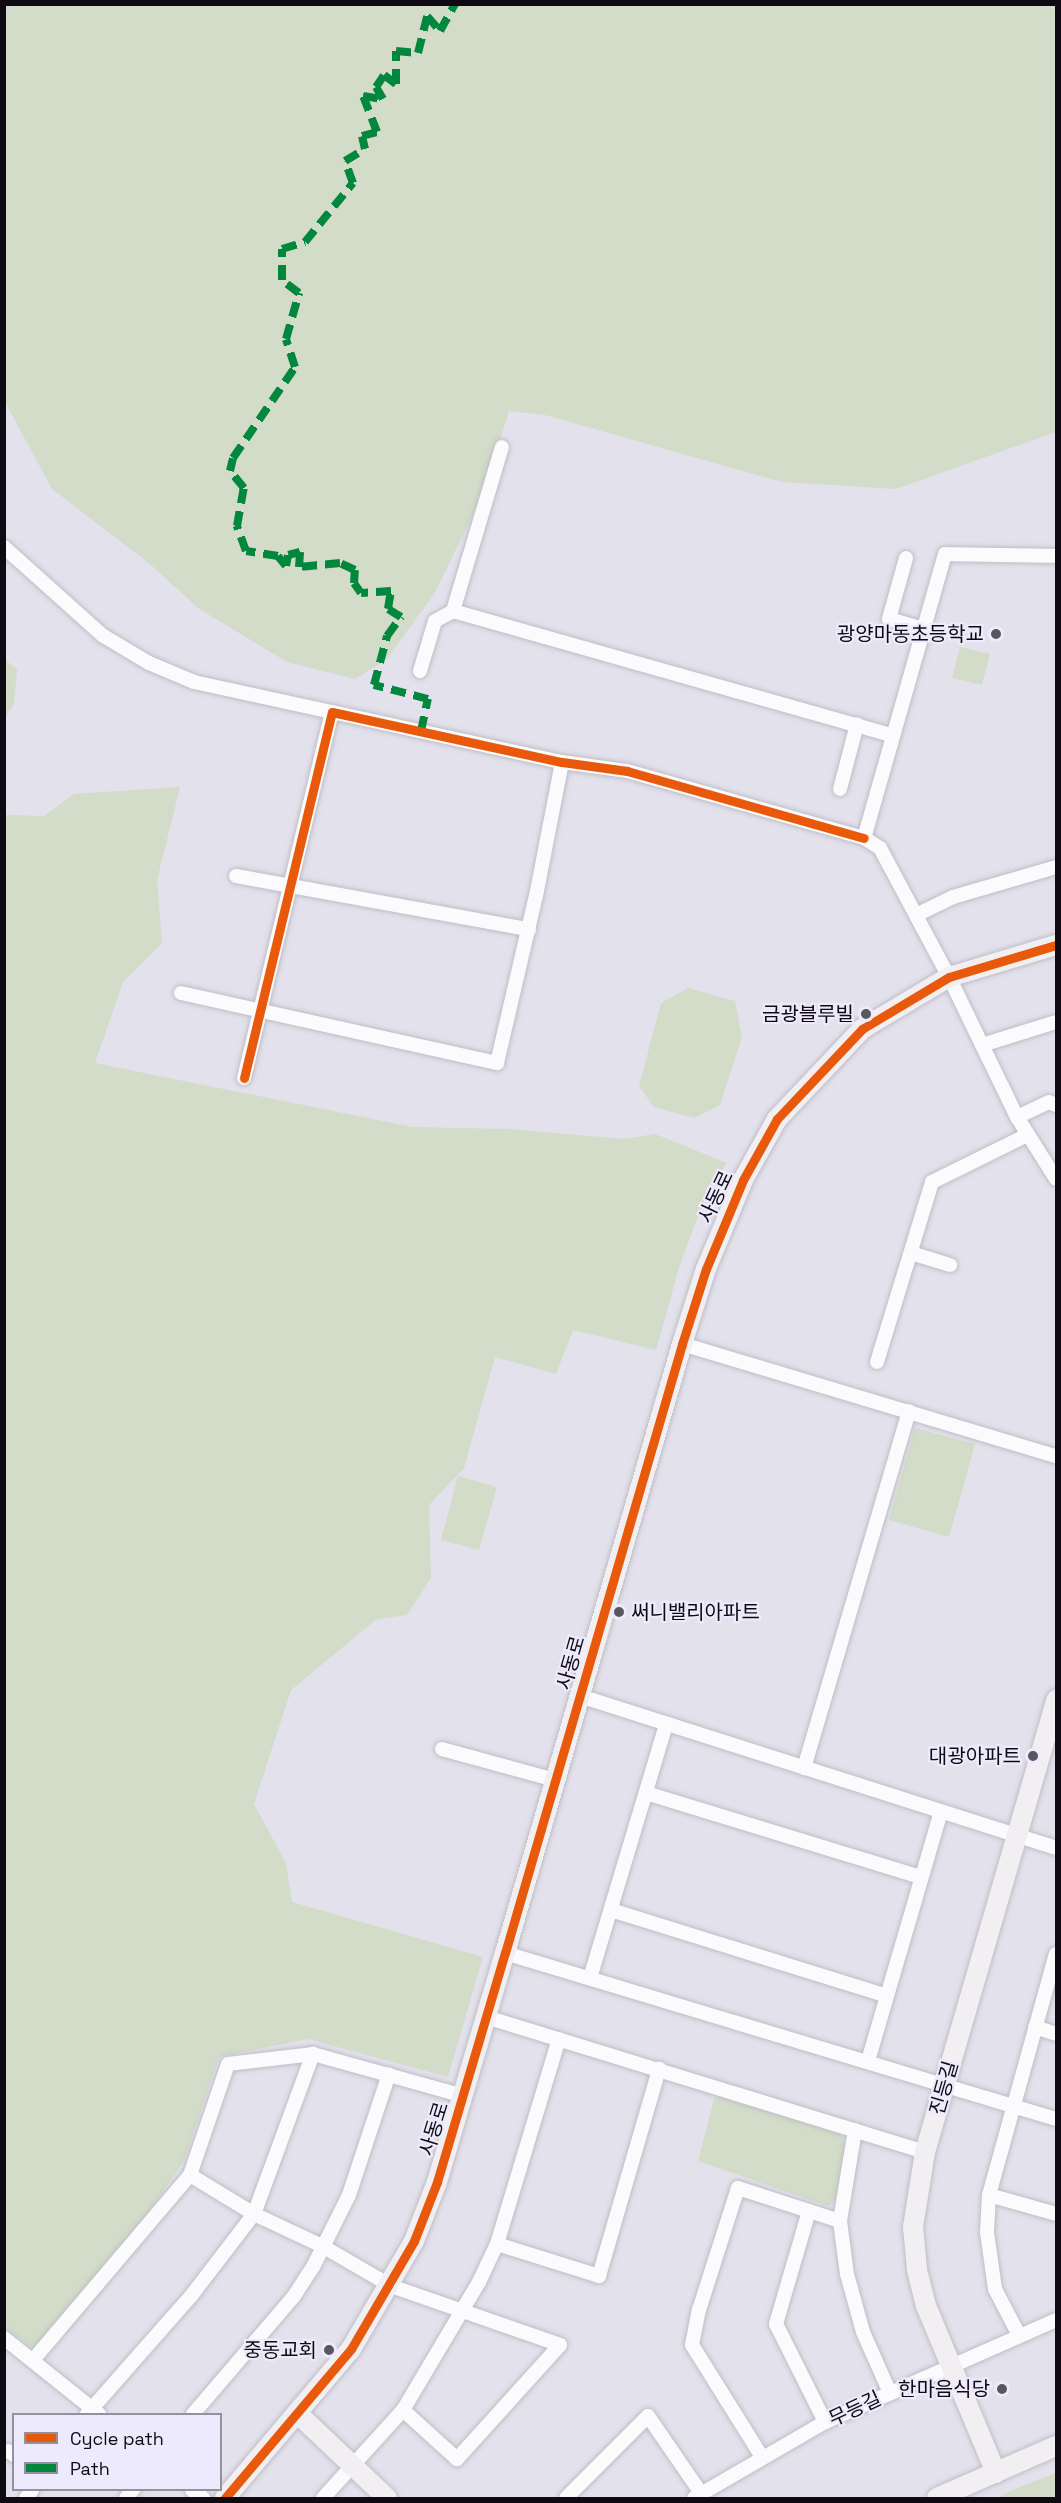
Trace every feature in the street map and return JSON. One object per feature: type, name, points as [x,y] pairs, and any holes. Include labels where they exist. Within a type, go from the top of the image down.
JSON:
[{"type":"street","points":[[420,671],[435,621],[453,611],[502,447]]},
{"type":"street","points":[[4,547],[102,635],[149,663],[194,682],[562,762],[627,771],[864,838],[880,848],[949,977],[1017,1117],[1056,1179]]},
{"type":"street","points":[[864,838],[945,554],[1056,556]]},
{"type":"street","points":[[906,558],[889,619],[923,629]]},
{"type":"street","points":[[453,611],[892,735]]},
{"type":"street","points":[[244,1078],[332,712]]},
{"type":"street","points":[[840,789],[857,724]]},
{"type":"street","points":[[181,993],[497,1063],[529,929],[562,762]]},
{"type":"street","points":[[916,915],[953,897],[1056,867]]},
{"type":"street","points":[[236,876],[529,929]]},
{"type":"street","name":"사동로","points":[[225,2499],[351,2349],[391,2286],[437,2182],[682,1344],[723,1221],[777,1119],[862,1029],[949,977],[1056,945]]},
{"type":"street","points":[[982,1045],[1056,1022]]},
{"type":"street","points":[[1017,1117],[1049,1102],[1056,1104]]},
{"type":"street","points":[[877,1362],[932,1182],[1028,1135]]},
{"type":"street","points":[[911,1253],[950,1265]]},
{"type":"street","points":[[682,1344],[1056,1456]]},
{"type":"street","points":[[804,1768],[909,1411]]},
{"type":"street","points":[[580,1696],[1056,1848]]},
{"type":"street","name":"진등길","points":[[996,2473],[926,2306],[917,2269],[913,2227],[925,2152],[1056,1700]]},
{"type":"street","points":[[590,1978],[666,1724]]},
{"type":"street","points":[[442,1749],[555,1780]]},
{"type":"street","points":[[646,1793],[921,1877]]},
{"type":"street","points":[[868,2061],[941,1811]]},
{"type":"street","points":[[611,1910],[886,1996]]},
{"type":"street","points":[[505,1953],[1056,2119]]},
{"type":"street","points":[[1019,2336],[993,2280],[987,2232],[989,2195],[1056,1954]]},
{"type":"street","points":[[486,2017],[925,2152]]},
{"type":"street","points":[[1035,2027],[1056,2034]]},
{"type":"street","points":[[323,2499],[403,2410],[463,2311],[497,2244],[560,2039]]},
{"type":"street","points":[[33,2361],[190,2175],[228,2064],[313,2054],[463,2096]]},
{"type":"street","points":[[4,2338],[92,2412],[191,2296],[254,2214],[313,2054]]},
{"type":"street","points":[[497,2244],[599,2276],[658,2069]]},
{"type":"street","points":[[195,2413],[294,2296],[324,2247],[349,2195],[389,2074]]},
{"type":"street","points":[[855,2130],[840,2221],[847,2274],[863,2332],[890,2393]]},
{"type":"street","points":[[190,2175],[254,2214],[324,2247],[391,2286],[560,2345],[457,2459],[403,2410]]},
{"type":"street","points":[[762,2457],[692,2344],[699,2310],[738,2188],[840,2221]]},
{"type":"street","points":[[989,2195],[1056,2214]]},
{"type":"street","points":[[809,2211],[776,2324],[825,2422]]},
{"type":"street","name":"무등길","points":[[698,2496],[825,2422],[1056,2319]]},
{"type":"street","points":[[297,2413],[387,2499]]},
{"type":"street","points":[[566,2499],[648,2415],[698,2496]]},
{"type":"street","points":[[937,2499],[1056,2446]]},
{"type":"green space","points":[[5,5],[1056,5],[1056,432],[896,489],[782,482],[545,415],[509,411],[484,492],[434,594],[386,660],[355,679],[287,662],[198,608],[150,564],[52,489],[5,402]]},
{"type":"green space","points":[[960,647],[990,654],[982,685],[952,678]]},
{"type":"green space","points":[[5,660],[17,669],[14,704],[5,717]]},
{"type":"green space","points":[[180,787],[157,880],[162,943],[123,982],[95,1063],[412,1127],[509,1129],[624,1139],[655,1134],[727,1163],[710,1185],[680,1264],[656,1350],[573,1330],[556,1374],[495,1357],[464,1468],[429,1505],[431,1578],[407,1615],[377,1619],[291,1690],[254,1804],[286,1863],[292,1902],[483,1957],[448,2077],[308,2039],[219,2057],[184,2161],[141,2223],[33,2349],[5,2327],[5,815],[44,816],[74,794]]},
{"type":"green space","points":[[688,988],[735,1001],[742,1037],[720,1105],[694,1118],[654,1107],[639,1086],[661,1003]]},
{"type":"green space","points":[[915,1428],[975,1444],[949,1537],[889,1520]]},
{"type":"green space","points":[[458,1476],[497,1487],[479,1550],[441,1540]]},
{"type":"green space","points":[[721,2095],[840,2133],[845,2143],[836,2200],[828,2206],[698,2161],[714,2099]]},
{"type":"green space","points":[[1056,2473],[1056,2498],[996,2498],[1022,2486]]},
{"type":"marked path","points":[[421,731],[428,699],[374,685],[387,636],[401,617],[388,609],[391,591],[361,593],[354,583],[355,570],[340,563],[299,567],[300,552],[288,555],[286,566],[278,556],[246,551],[237,526],[244,488],[230,471],[233,458],[295,367],[286,339],[299,293],[282,280],[282,249],[305,242],[353,183],[345,161],[365,149],[362,136],[377,132],[363,96],[383,99],[376,87],[384,75],[396,84],[396,51],[418,53],[427,16],[440,31],[455,4]]},
{"type":"cycle path","points":[[244,1078],[332,712],[562,762],[627,771],[864,838]]},
{"type":"cycle path","points":[[225,2498],[351,2349],[414,2241],[437,2182],[682,1344],[706,1269],[743,1180],[777,1119],[862,1029],[949,977],[1056,945]]},
{"type":"place","name":"광양마동초등학교","points":[[996,634]]},
{"type":"place","name":"금광블루빌","points":[[866,1014]]},
{"type":"place","name":"써니밸리아파트","points":[[619,1612]]},
{"type":"place","name":"대광아파트","points":[[1033,1756]]},
{"type":"place","name":"중동교회","points":[[329,2350]]},
{"type":"place","name":"한마음식당","points":[[1002,2389]]}]
